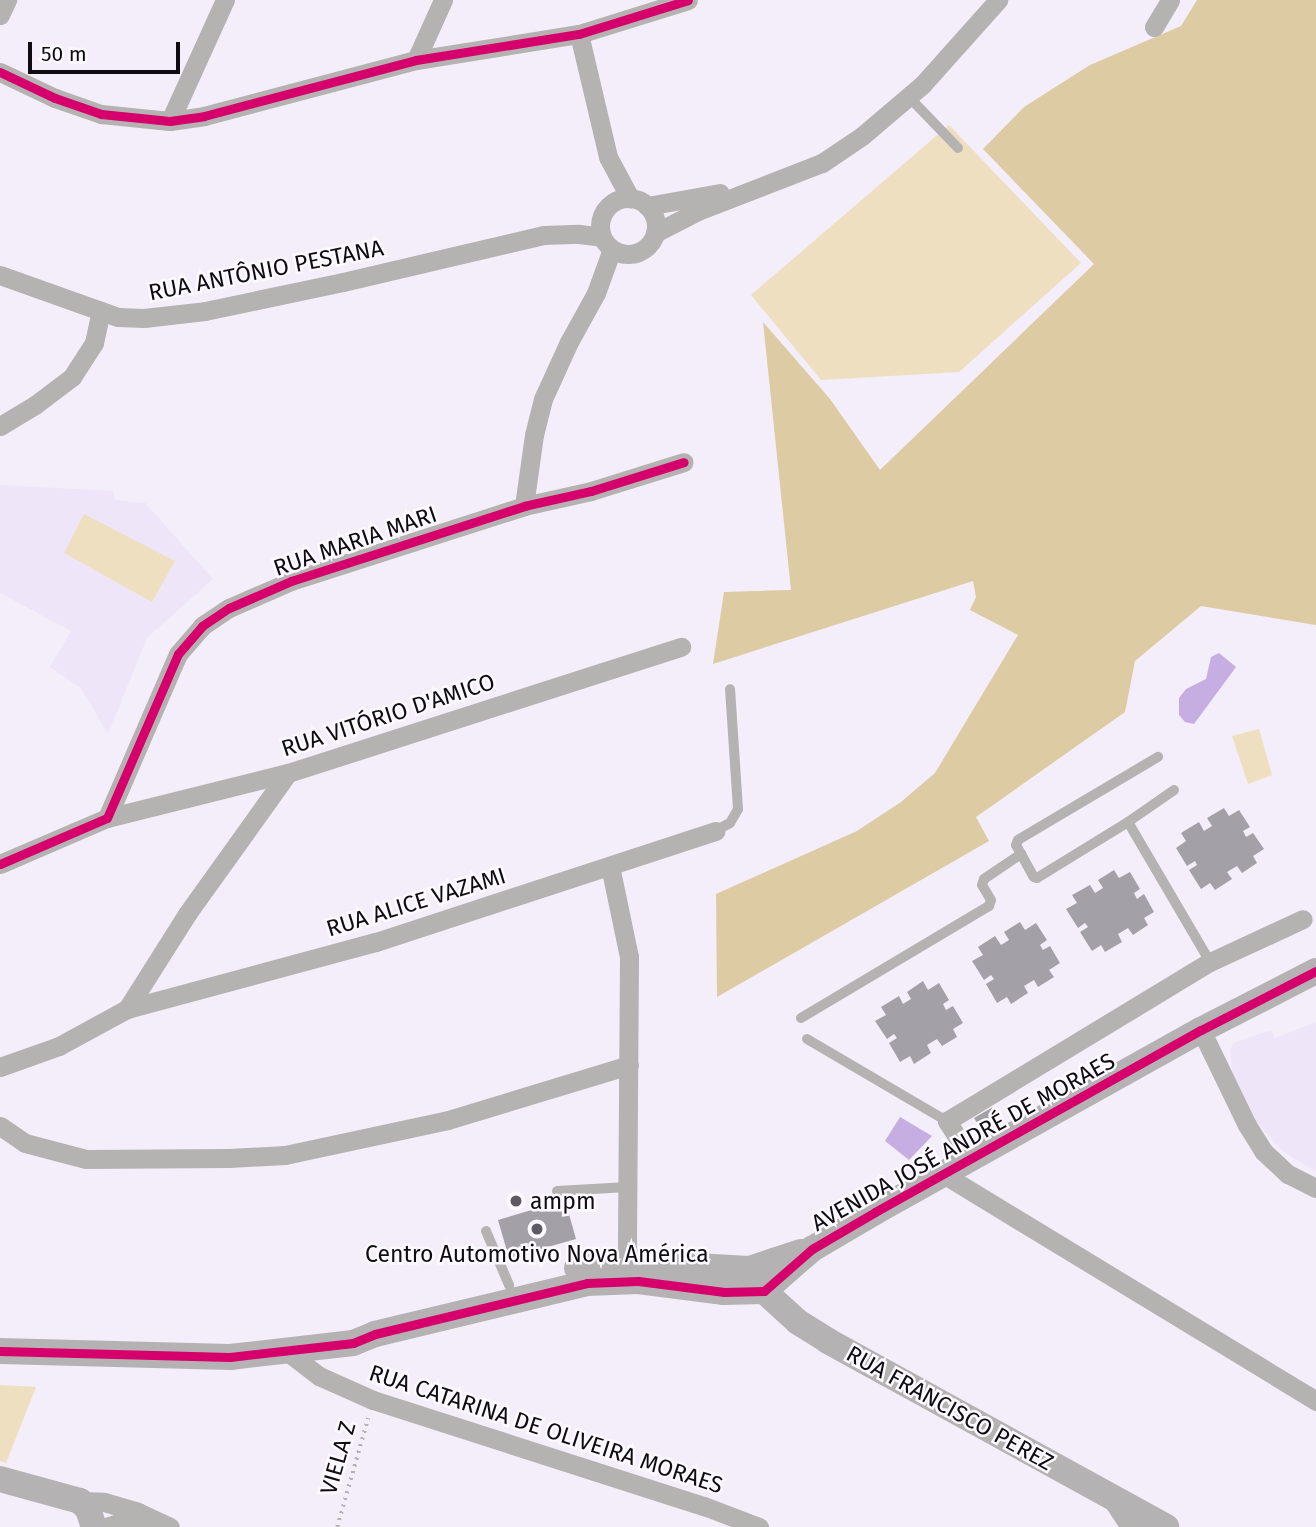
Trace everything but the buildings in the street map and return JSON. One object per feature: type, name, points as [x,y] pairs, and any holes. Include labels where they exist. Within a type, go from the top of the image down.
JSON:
[{"type":"street","points":[[0,15],[7,0]]},
{"type":"street","points":[[170,121],[225,0]]},
{"type":"street","points":[[416,60],[443,0]]},
{"type":"street","points":[[614,247],[645,248],[655,233],[698,211],[822,163],[862,136],[908,96],[998,0]]},
{"type":"street","points":[[1154,27],[1170,0]]},
{"type":"street","points":[[0,72],[101,114],[170,121],[204,116],[416,60],[579,34],[677,2]]},
{"type":"street","points":[[524,506],[534,435],[543,399],[569,342],[596,293],[614,247],[605,211],[608,157],[579,34]]},
{"type":"street","points":[[608,157],[638,202],[653,214],[655,233]]},
{"type":"street","points":[[605,211],[620,200],[638,202],[765,184]]},
{"type":"street","name":"RUA ANTÔNIO PESTANA","points":[[544,235],[605,211]]},
{"type":"street","name":"RUA ANTÔNIO PESTANA","points":[[0,275],[118,317],[144,318],[205,310],[343,282],[544,235],[579,234],[614,247]]},
{"type":"street","points":[[0,426],[35,405],[72,377],[94,343],[102,311]]},
{"type":"street","name":"RUA MARIA MARI","points":[[107,818],[178,653],[202,626],[229,608],[291,581],[524,506],[591,491],[684,462]]},
{"type":"street","name":"RUA VITÓRIO D'AMICO","points":[[107,818],[288,773],[681,647]]},
{"type":"street","points":[[127,1009],[187,914],[288,773]]},
{"type":"street","points":[[0,864],[107,818]]},
{"type":"street","name":"RUA ALICE VAZAMI","points":[[0,1067],[59,1046],[127,1009],[376,942],[715,831]]},
{"type":"street","points":[[610,866],[629,957],[627,1272]]},
{"type":"street","points":[[970,1157],[947,1121],[1210,962],[1303,919]]},
{"type":"street","name":"AVENIDA JOSÉ ANDRÉ DE MORAES","points":[[757,1280],[970,1157],[1106,1086],[1201,1030],[1316,971]]},
{"type":"street","points":[[1201,1030],[1241,1114],[1264,1151],[1288,1174],[1316,1188]]},
{"type":"street","points":[[0,1126],[25,1143],[86,1158],[229,1158],[285,1155],[448,1120],[629,1065]]},
{"type":"street","points":[[943,1174],[1316,1401]]},
{"type":"street","points":[[315,1345],[343,1331],[375,1320],[566,1269],[757,1280]]},
{"type":"street","points":[[7,1348],[230,1357],[315,1345],[353,1343],[375,1334],[627,1272]]},
{"type":"street","name":"RUA FRANCISCO PEREZ","points":[[757,1280],[798,1322],[1166,1527]]},
{"type":"street","name":"RUA CATARINA DE OLIVEIRA MORAES","points":[[285,1350],[319,1376],[373,1400],[704,1506],[759,1527]]},
{"type":"street","points":[[0,1479],[79,1514],[104,1502],[163,1523]]},
{"type":"street","points":[[1108,1495],[1130,1527]]},
{"type":"street","points":[[79,1514],[88,1509],[94,1527]]},
{"type":"street","points":[[106,1527],[128,1520],[163,1523]]},
{"type":"lane","points":[[908,96],[958,148]]},
{"type":"lane","points":[[715,831],[730,823],[738,808],[730,689]]},
{"type":"lane","points":[[1158,757],[1017,841],[1016,845],[1034,877],[1037,877],[1128,822],[1174,790]]},
{"type":"lane","points":[[1128,822],[1210,962]]},
{"type":"lane","points":[[801,1018],[989,906],[991,900],[982,885],[984,879],[1021,854]]},
{"type":"lane","points":[[807,1039],[947,1121]]},
{"type":"lane","points":[[556,1191],[628,1187]]},
{"type":"lane","points":[[486,1231],[509,1285]]},
{"type":"shaded area","points":[[1197,0],[1316,0],[1316,625],[1201,606],[1135,661],[1125,712],[976,817],[989,841],[717,997],[716,894],[857,831],[901,802],[935,773],[1018,635],[970,610],[976,597],[973,581],[713,664],[724,592],[791,590],[763,322],[830,399],[880,470],[1094,264],[983,149],[1024,107],[1090,65],[1181,26]]},
{"type":"shaded area","points":[[949,125],[1081,263],[959,372],[821,380],[751,295]]},
{"type":"shaded area","points":[[0,485],[113,491],[116,500],[145,503],[213,579],[147,638],[108,734],[81,688],[50,667],[71,631],[0,593]]},
{"type":"shaded area","points":[[84,514],[175,561],[152,602],[64,553]]},
{"type":"shaded area","points":[[1219,653],[1236,667],[1194,724],[1185,722],[1179,715],[1179,698],[1186,689],[1206,679],[1211,657]]},
{"type":"shaded area","points":[[1259,729],[1272,775],[1248,784],[1232,736]]},
{"type":"shaded area","points":[[1316,1022],[1316,1172],[1283,1151],[1254,1119],[1234,1085],[1230,1050],[1233,1043],[1271,1030],[1275,1038]]},
{"type":"shaded area","points":[[900,1117],[932,1136],[909,1160],[885,1141]]},
{"type":"shaded area","points":[[0,1385],[36,1387],[6,1463],[0,1461]]},
{"type":"cycle path","points":[[0,72],[55,98],[101,114],[170,121],[204,116],[416,60],[579,34],[688,0]]},
{"type":"cycle path","points":[[0,864],[107,818],[178,654],[202,626],[229,608],[291,581],[524,506],[591,491],[684,462]]},
{"type":"cycle path","points":[[0,1351],[230,1357],[353,1343],[375,1334],[587,1283],[638,1281],[724,1292],[764,1291],[812,1249],[875,1212],[1201,1030],[1316,971]]},
{"type":"place","name":"ampm","points":[[516,1201]]},
{"type":"place","name":"Centro Automotivo Nova América","points":[[537,1229]]}]
